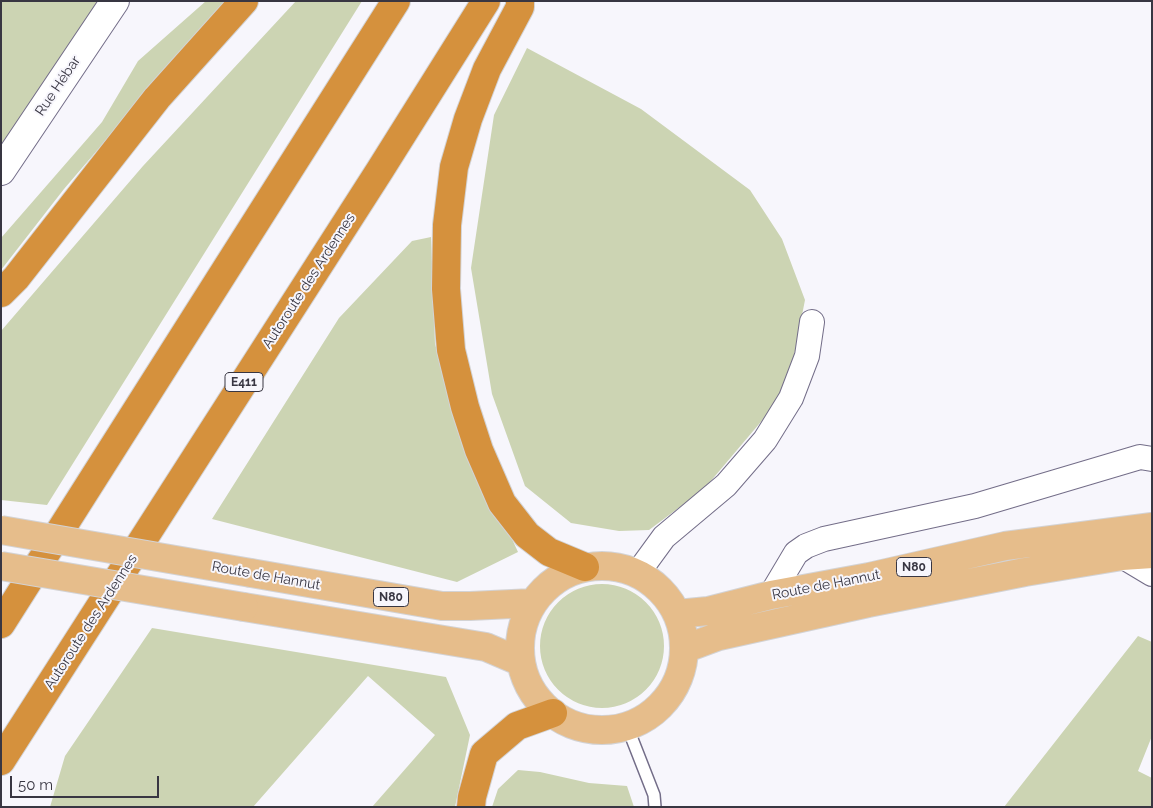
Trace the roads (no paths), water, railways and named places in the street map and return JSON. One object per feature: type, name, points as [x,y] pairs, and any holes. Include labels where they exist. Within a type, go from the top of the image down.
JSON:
[{"type":"highway","points":[[1,292],[16,278],[157,98],[244,1]]},
{"type":"highway","points":[[1,624],[396,1]]},
{"type":"highway","name":"Autoroute des Ardennes","points":[[1,761],[486,1]]},
{"type":"highway","points":[[520,1],[520,7],[487,68],[468,119],[454,168],[447,225],[446,289],[451,350],[465,407],[479,450],[502,503],[527,535],[549,552],[585,567]]},
{"type":"highway","points":[[471,807],[484,754],[517,726],[553,714]]},
{"type":"main road","name":"Route de Hannut","points":[[677,614],[708,610],[771,595],[869,577],[1005,546],[1152,527]]},
{"type":"main road","name":"Route de Hannut","points":[[1,530],[442,606],[533,603]]},
{"type":"main road","name":"Route de Hannut","points":[[684,649],[719,636],[868,603],[1025,572],[1122,556],[1152,554]]},
{"type":"main road","points":[[607,565],[637,574],[652,583],[665,595],[677,614],[683,631],[684,649],[680,674],[668,697],[650,715],[627,726],[602,730],[576,726],[553,714],[532,691],[521,662],[520,642],[524,621],[533,603],[546,586],[564,574],[585,567],[607,565]]},
{"type":"main road","points":[[1,566],[486,647],[521,662]]},
{"type":"street","name":"Rue Hébar","points":[[1,171],[115,1]]},
{"type":"street","points":[[637,574],[664,537],[726,485],[765,440],[791,398],[807,356],[812,322]]},
{"type":"street","points":[[771,595],[796,553],[806,546],[824,539],[976,506],[1140,457],[1152,459]]},
{"type":"street","points":[[1122,556],[1152,574]]},
{"type":"lane","points":[[627,726],[654,795],[655,807]]}]
